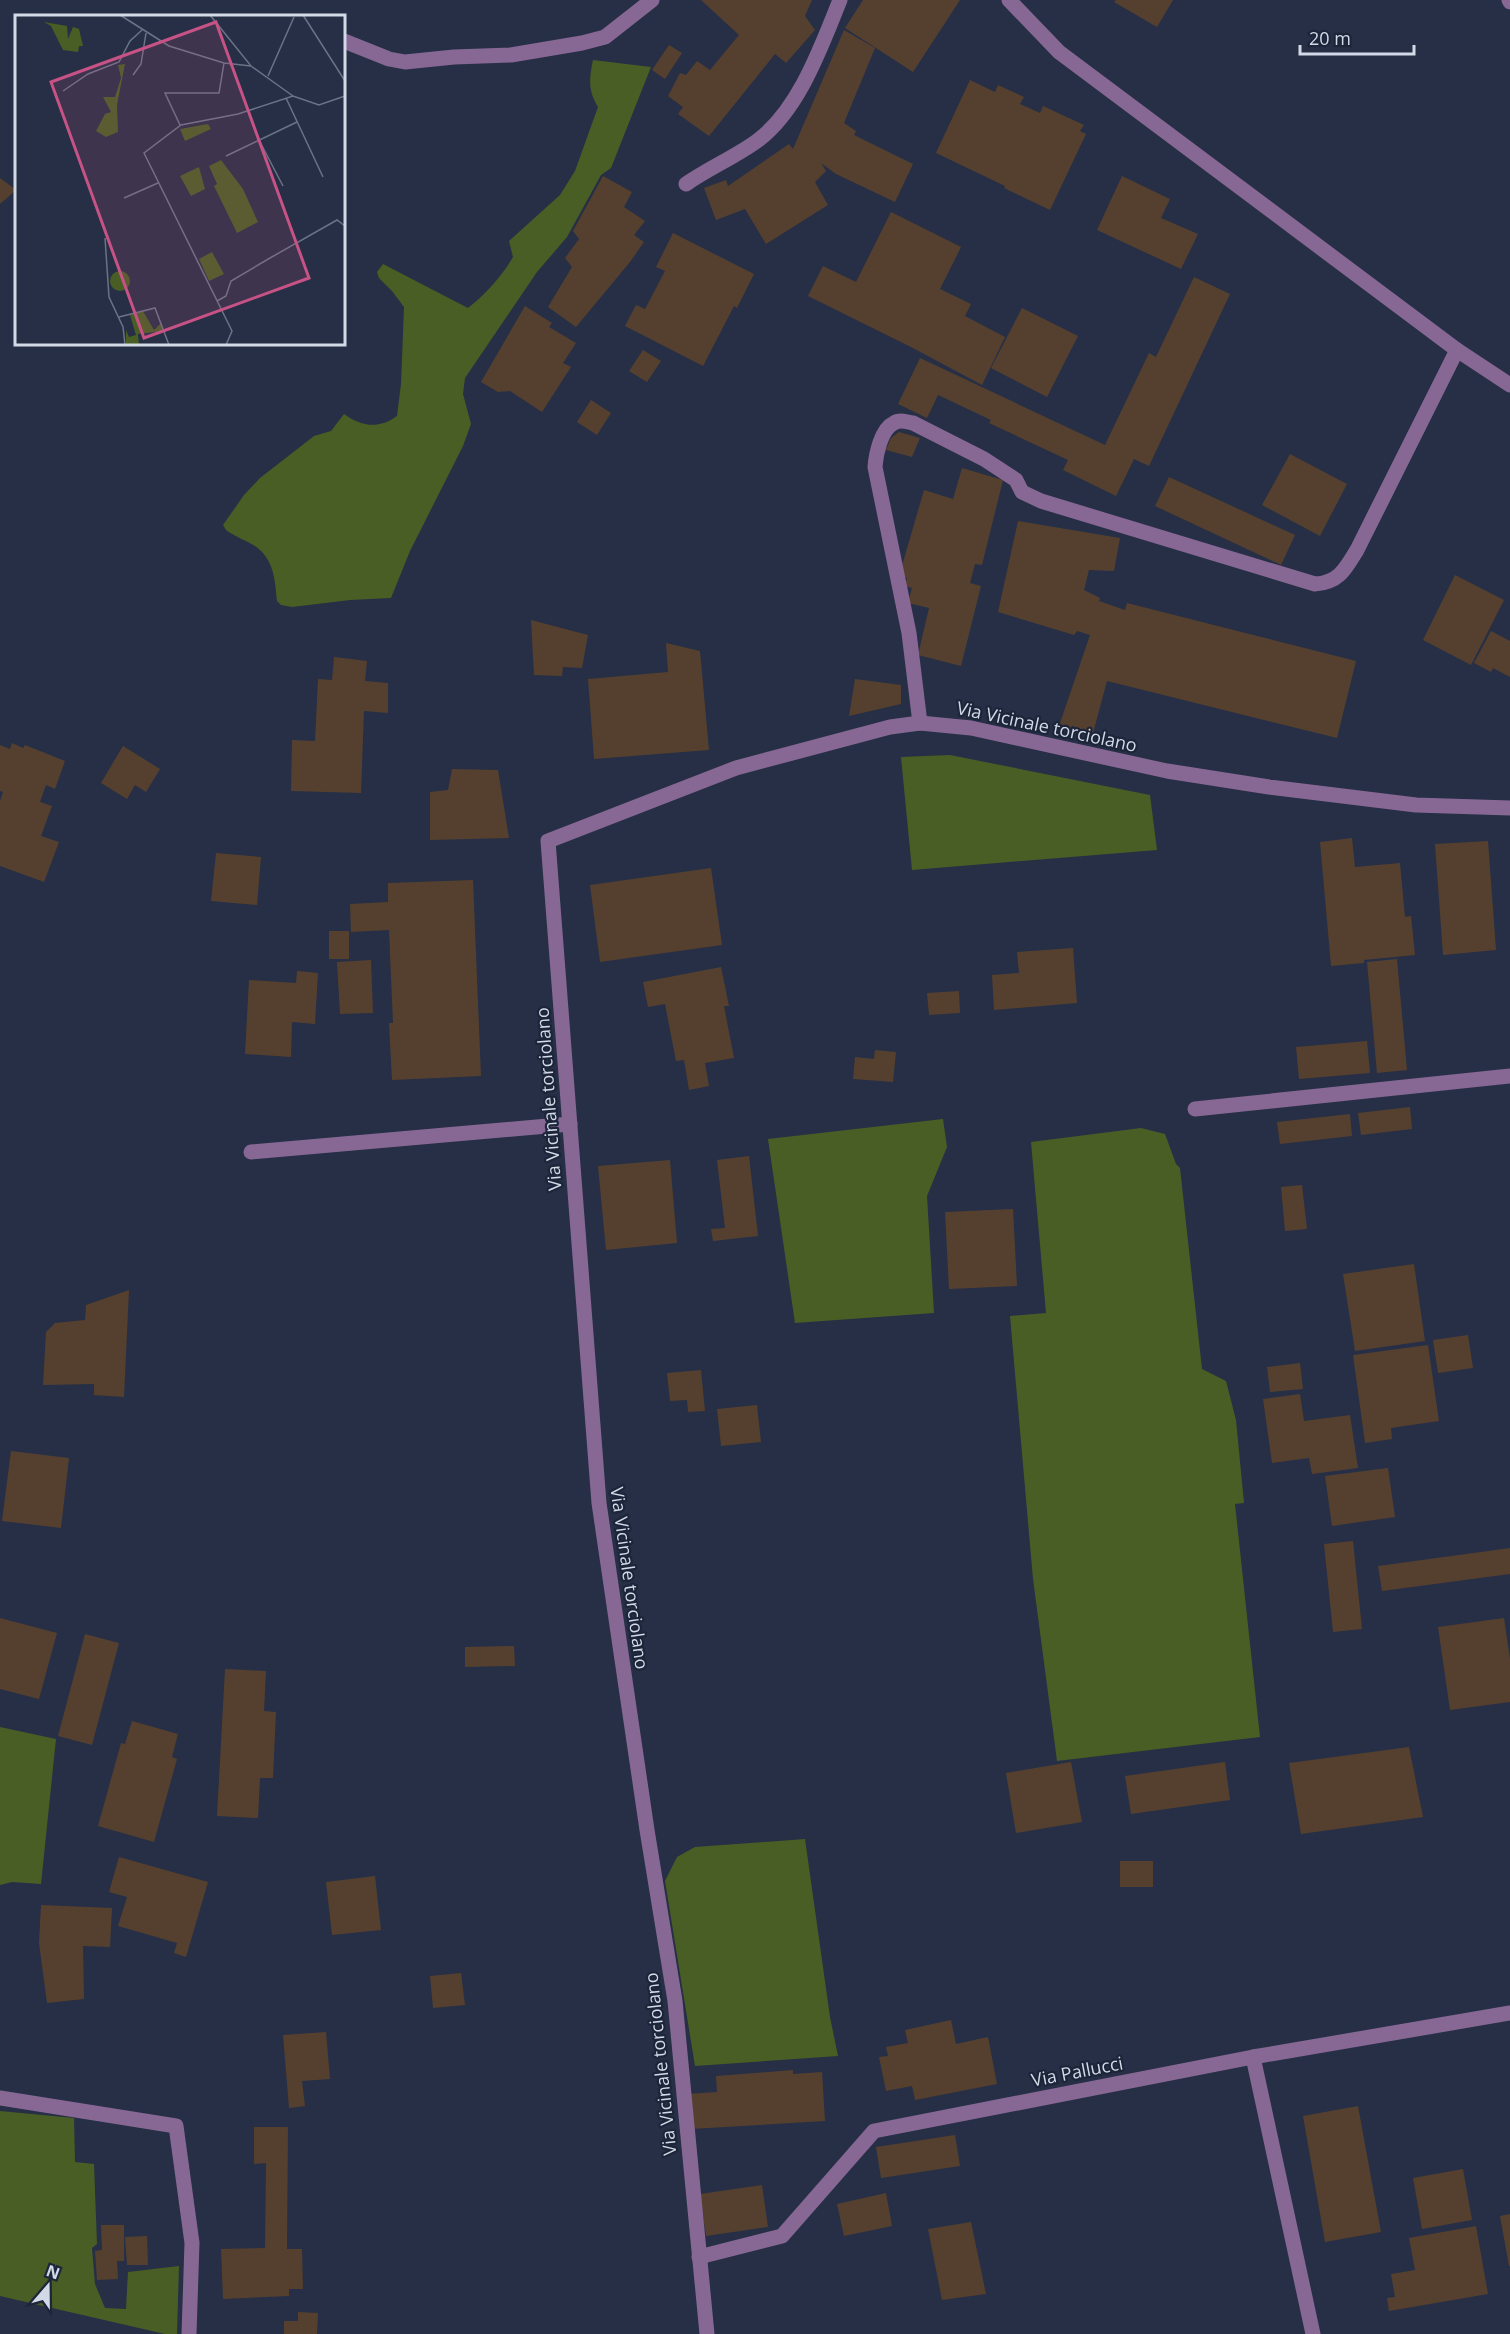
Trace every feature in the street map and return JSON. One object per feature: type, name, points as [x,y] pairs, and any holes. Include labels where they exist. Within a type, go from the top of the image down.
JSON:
[{"type":"street","points":[[345,41],[405,62],[511,55],[605,37],[652,0]]},
{"type":"street","points":[[686,184],[756,141],[785,113],[796,98],[840,0]]},
{"type":"street","points":[[1009,0],[1059,52],[1457,350],[1510,385]]},
{"type":"street","points":[[920,723],[909,633],[875,467],[875,457],[885,431],[892,423],[900,420],[913,423],[984,459],[1016,480],[1022,492],[1041,501],[1316,584],[1326,583],[1336,579],[1345,571],[1357,550],[1457,350]]},
{"type":"street","name":"Via Vicinale torciolano","points":[[707,2334],[675,2001],[646,1830],[599,1503],[548,841],[736,768],[890,727],[920,723],[971,728],[1167,771],[1269,787],[1416,805],[1510,808]]},
{"type":"street","points":[[1195,1109],[1510,1076]]},
{"type":"street","points":[[251,1152],[570,1124]]},
{"type":"street","name":"Via Pallucci","points":[[699,2257],[782,2236],[874,2131],[1253,2057],[1510,2013]]},
{"type":"street","points":[[1253,2057],[1313,2334]]},
{"type":"street","points":[[0,2098],[176,2126],[192,2243],[189,2334]]},
{"type":"green space","points":[[593,60],[651,67],[611,168],[601,175],[567,237],[537,272],[465,378],[463,394],[471,424],[463,446],[410,551],[391,598],[292,607],[281,605],[277,601],[272,570],[266,557],[255,546],[229,532],[223,525],[244,495],[260,478],[314,436],[331,431],[344,414],[357,422],[371,425],[384,423],[397,416],[401,384],[404,307],[379,278],[377,272],[383,264],[468,308],[481,297],[513,257],[509,241],[560,195],[575,171],[598,107],[592,96],[590,85]]},
{"type":"green space","points":[[950,755],[1150,795],[1157,850],[912,870],[901,757]]},
{"type":"green space","points":[[943,1119],[947,1147],[927,1196],[934,1313],[795,1323],[768,1139]]},
{"type":"green space","points":[[1141,1128],[1165,1134],[1176,1164],[1180,1168],[1202,1369],[1226,1381],[1236,1420],[1244,1503],[1235,1504],[1260,1737],[1057,1761],[1033,1579],[1010,1316],[1046,1313],[1031,1142]]},
{"type":"green space","points":[[0,1727],[56,1739],[41,1884],[12,1882],[0,1885]]},
{"type":"green space","points":[[805,1839],[830,2017],[838,2056],[695,2066],[665,1881],[677,1857],[695,1847]]},
{"type":"green space","points":[[0,2111],[74,2118],[75,2162],[94,2164],[97,2244],[92,2248],[95,2284],[105,2308],[126,2309],[128,2272],[179,2266],[177,2334],[165,2334],[0,2296]]},
{"type":"building","points":[[701,0],[812,0],[805,16],[815,30],[786,63],[775,54],[709,136],[678,114],[683,107],[668,96],[680,73],[686,75],[697,61],[710,70],[739,35]]},
{"type":"building","points":[[863,0],[960,0],[913,72],[845,28]]},
{"type":"building","points":[[1116,0],[1173,0],[1157,27],[1114,2]]},
{"type":"building","points":[[844,30],[875,48],[844,123],[856,131],[854,135],[913,164],[895,202],[836,174],[821,163],[826,171],[815,182],[828,205],[766,244],[745,209],[716,220],[704,188],[726,180],[728,186],[789,144],[793,149]]},
{"type":"building","points":[[669,45],[682,53],[665,79],[652,70]]},
{"type":"building","points":[[970,80],[995,92],[998,85],[1024,97],[1020,104],[1040,113],[1043,106],[1084,125],[1080,131],[1086,134],[1050,210],[936,153]]},
{"type":"building","points":[[603,176],[632,192],[624,207],[645,221],[634,235],[644,242],[576,327],[548,307],[572,267],[565,258],[579,239],[573,231]]},
{"type":"building","points":[[1122,176],[1170,199],[1161,218],[1198,234],[1181,269],[1097,230]]},
{"type":"building","points":[[0,178],[15,191],[0,204]]},
{"type":"building","points":[[891,212],[961,247],[940,289],[971,304],[965,316],[1005,337],[982,385],[808,296],[823,266],[856,282]]},
{"type":"building","points":[[673,233],[754,274],[737,308],[734,306],[703,366],[625,326],[636,305],[645,309],[665,271],[656,267]]},
{"type":"building","points":[[1194,277],[1230,294],[1149,466],[1134,459],[1116,496],[1063,470],[1068,460],[989,423],[991,420],[938,395],[927,418],[898,404],[920,358],[1105,445],[1149,353],[1156,357]]},
{"type":"building","points":[[525,306],[552,323],[549,327],[576,343],[563,363],[571,367],[542,412],[510,391],[498,392],[481,382]]},
{"type":"building","points":[[1022,308],[1078,336],[1047,397],[991,368]]},
{"type":"building","points":[[643,350],[661,361],[647,382],[629,371]]},
{"type":"building","points":[[591,400],[611,413],[597,435],[577,422]]},
{"type":"building","points":[[899,432],[920,438],[912,457],[886,450],[891,438]]},
{"type":"building","points":[[1290,454],[1347,484],[1320,536],[1262,505]]},
{"type":"building","points":[[962,468],[1003,480],[982,565],[975,564],[970,583],[981,586],[961,666],[918,655],[929,608],[908,603],[912,588],[905,586],[907,578],[899,576],[924,490],[953,499]]},
{"type":"building","points":[[1169,477],[1295,535],[1281,565],[1155,506]]},
{"type":"building","points":[[1018,521],[1120,538],[1114,571],[1089,570],[1084,590],[1100,598],[1099,601],[1125,610],[1127,603],[1356,661],[1337,738],[1107,681],[1092,737],[1058,729],[1090,635],[1077,631],[1074,635],[998,612]]},
{"type":"building","points":[[1455,575],[1504,600],[1471,665],[1423,640]]},
{"type":"building","points":[[531,620],[588,635],[582,668],[563,667],[562,676],[534,675]]},
{"type":"building","points":[[1491,631],[1510,641],[1510,677],[1493,668],[1491,672],[1474,663]]},
{"type":"building","points":[[666,643],[700,651],[709,750],[594,759],[588,679],[668,672]]},
{"type":"building","points":[[334,657],[367,661],[365,681],[388,683],[388,713],[364,711],[361,793],[291,791],[292,740],[315,741],[318,679],[332,680]]},
{"type":"building","points":[[855,679],[901,685],[901,704],[849,716]]},
{"type":"building","points":[[12,743],[23,748],[25,745],[65,761],[55,789],[46,785],[40,802],[52,806],[41,836],[59,842],[44,882],[0,866],[0,801],[3,792],[0,791],[0,745],[10,749]]},
{"type":"building","points":[[123,746],[160,769],[146,792],[135,785],[127,799],[101,783]]},
{"type":"building","points":[[452,769],[498,770],[509,838],[430,840],[430,792],[448,790]]},
{"type":"building","points":[[1352,838],[1355,867],[1400,863],[1405,917],[1411,916],[1415,955],[1331,966],[1320,842]]},
{"type":"building","points":[[1488,841],[1496,950],[1443,955],[1435,844]]},
{"type":"building","points":[[216,853],[261,857],[257,905],[211,901]]},
{"type":"building","points":[[711,868],[722,945],[600,962],[590,885]]},
{"type":"building","points":[[473,880],[481,1076],[392,1080],[389,1023],[393,1023],[389,930],[351,932],[350,904],[388,902],[388,883]]},
{"type":"building","points":[[329,931],[349,931],[349,959],[329,959]]},
{"type":"building","points":[[1073,948],[1077,1003],[994,1010],[992,975],[1019,973],[1017,952]]},
{"type":"building","points":[[1397,959],[1407,1070],[1377,1073],[1367,962]]},
{"type":"building","points":[[371,960],[373,1013],[340,1014],[337,962]]},
{"type":"building","points":[[721,967],[729,1006],[724,1006],[734,1058],[705,1063],[709,1086],[689,1090],[684,1060],[676,1061],[665,1004],[648,1007],[643,982]]},
{"type":"building","points":[[297,971],[318,973],[315,1024],[292,1022],[291,1057],[245,1054],[249,980],[296,983]]},
{"type":"building","points":[[959,991],[960,1013],[929,1015],[927,993]]},
{"type":"building","points":[[1367,1041],[1370,1073],[1299,1079],[1296,1047]]},
{"type":"building","points":[[875,1050],[896,1052],[893,1082],[853,1079],[855,1057],[874,1059]]},
{"type":"building","points":[[1410,1107],[1412,1129],[1361,1135],[1358,1113]]},
{"type":"building","points":[[1350,1114],[1352,1136],[1280,1144],[1277,1122]]},
{"type":"building","points":[[749,1156],[758,1236],[713,1241],[711,1229],[725,1228],[717,1160]]},
{"type":"building","points":[[670,1160],[677,1243],[606,1250],[598,1166]]},
{"type":"building","points":[[1302,1185],[1307,1229],[1285,1231],[1281,1187]]},
{"type":"building","points":[[1013,1209],[1017,1286],[949,1289],[945,1212]]},
{"type":"building","points":[[1414,1264],[1425,1341],[1355,1351],[1343,1274]]},
{"type":"building","points":[[129,1290],[124,1397],[94,1395],[94,1384],[43,1385],[46,1332],[55,1323],[85,1320],[86,1305]]},
{"type":"building","points":[[1468,1335],[1473,1368],[1438,1373],[1433,1340]]},
{"type":"building","points":[[1428,1345],[1439,1421],[1391,1428],[1392,1439],[1365,1443],[1353,1355]]},
{"type":"building","points":[[1300,1363],[1303,1389],[1270,1392],[1267,1367]]},
{"type":"building","points":[[701,1370],[705,1411],[688,1412],[687,1400],[670,1401],[667,1373]]},
{"type":"building","points":[[1300,1394],[1304,1421],[1350,1415],[1358,1468],[1312,1474],[1309,1458],[1272,1463],[1263,1399]]},
{"type":"building","points":[[757,1405],[761,1442],[721,1446],[717,1409]]},
{"type":"building","points":[[11,1451],[69,1458],[61,1528],[2,1521]]},
{"type":"building","points":[[1388,1468],[1395,1517],[1332,1526],[1325,1476]]},
{"type":"building","points":[[1353,1541],[1362,1629],[1333,1632],[1324,1544]]},
{"type":"building","points":[[1510,1548],[1510,1574],[1382,1591],[1378,1566]]},
{"type":"building","points":[[0,1618],[57,1633],[39,1699],[0,1689]]},
{"type":"building","points":[[1504,1618],[1510,1659],[1510,1702],[1450,1710],[1438,1627]]},
{"type":"building","points":[[85,1634],[119,1643],[92,1745],[58,1736]]},
{"type":"building","points":[[514,1646],[515,1666],[465,1667],[465,1647]]},
{"type":"building","points":[[225,1669],[266,1671],[264,1711],[276,1712],[273,1778],[260,1778],[258,1818],[217,1816]]},
{"type":"building","points":[[132,1721],[178,1734],[172,1757],[177,1759],[154,1842],[98,1826],[121,1743],[125,1744]]},
{"type":"building","points":[[1409,1747],[1423,1817],[1301,1834],[1289,1763]]},
{"type":"building","points":[[1071,1762],[1082,1822],[1016,1833],[1006,1773]]},
{"type":"building","points":[[1225,1762],[1230,1800],[1131,1814],[1125,1776]]},
{"type":"building","points":[[119,1857],[208,1882],[186,1957],[174,1953],[177,1943],[118,1926],[127,1897],[109,1892]]},
{"type":"building","points":[[1120,1861],[1153,1861],[1153,1887],[1120,1887]]},
{"type":"building","points":[[375,1876],[381,1930],[332,1935],[326,1882]]},
{"type":"building","points":[[41,1905],[112,1908],[110,1947],[83,1946],[84,1999],[47,2003],[39,1943]]},
{"type":"building","points":[[461,1973],[465,2005],[433,2008],[430,1976]]},
{"type":"building","points":[[951,2020],[956,2044],[988,2037],[997,2084],[915,2100],[912,2086],[886,2091],[879,2057],[888,2056],[886,2047],[908,2043],[905,2030]]},
{"type":"building","points":[[326,2032],[330,2079],[302,2081],[305,2106],[289,2108],[283,2035]]},
{"type":"building","points":[[793,2070],[793,2074],[822,2072],[825,2121],[691,2129],[686,2094],[717,2092],[716,2076]]},
{"type":"building","points":[[1358,2106],[1381,2232],[1325,2242],[1303,2116]]},
{"type":"building","points":[[254,2127],[288,2127],[287,2249],[302,2249],[303,2289],[289,2289],[289,2296],[223,2299],[221,2249],[265,2248],[266,2163],[254,2164]]},
{"type":"building","points":[[955,2135],[960,2166],[881,2178],[876,2147]]},
{"type":"building","points":[[1463,2169],[1472,2220],[1422,2229],[1413,2178]]},
{"type":"building","points":[[762,2185],[768,2227],[706,2236],[700,2194]]},
{"type":"building","points":[[886,2193],[892,2226],[844,2236],[837,2204]]},
{"type":"building","points":[[1510,2214],[1510,2266],[1509,2266],[1500,2216]]},
{"type":"building","points":[[971,2222],[986,2294],[942,2300],[928,2229]]},
{"type":"building","points":[[101,2225],[124,2225],[124,2261],[117,2261],[118,2279],[97,2280],[95,2251],[102,2250]]},
{"type":"building","points":[[1476,2226],[1488,2294],[1389,2311],[1387,2298],[1395,2297],[1391,2274],[1415,2270],[1409,2238]]},
{"type":"building","points":[[147,2236],[148,2265],[127,2265],[125,2237]]},
{"type":"building","points":[[298,2312],[318,2313],[317,2334],[284,2334],[284,2321],[298,2321]]}]
